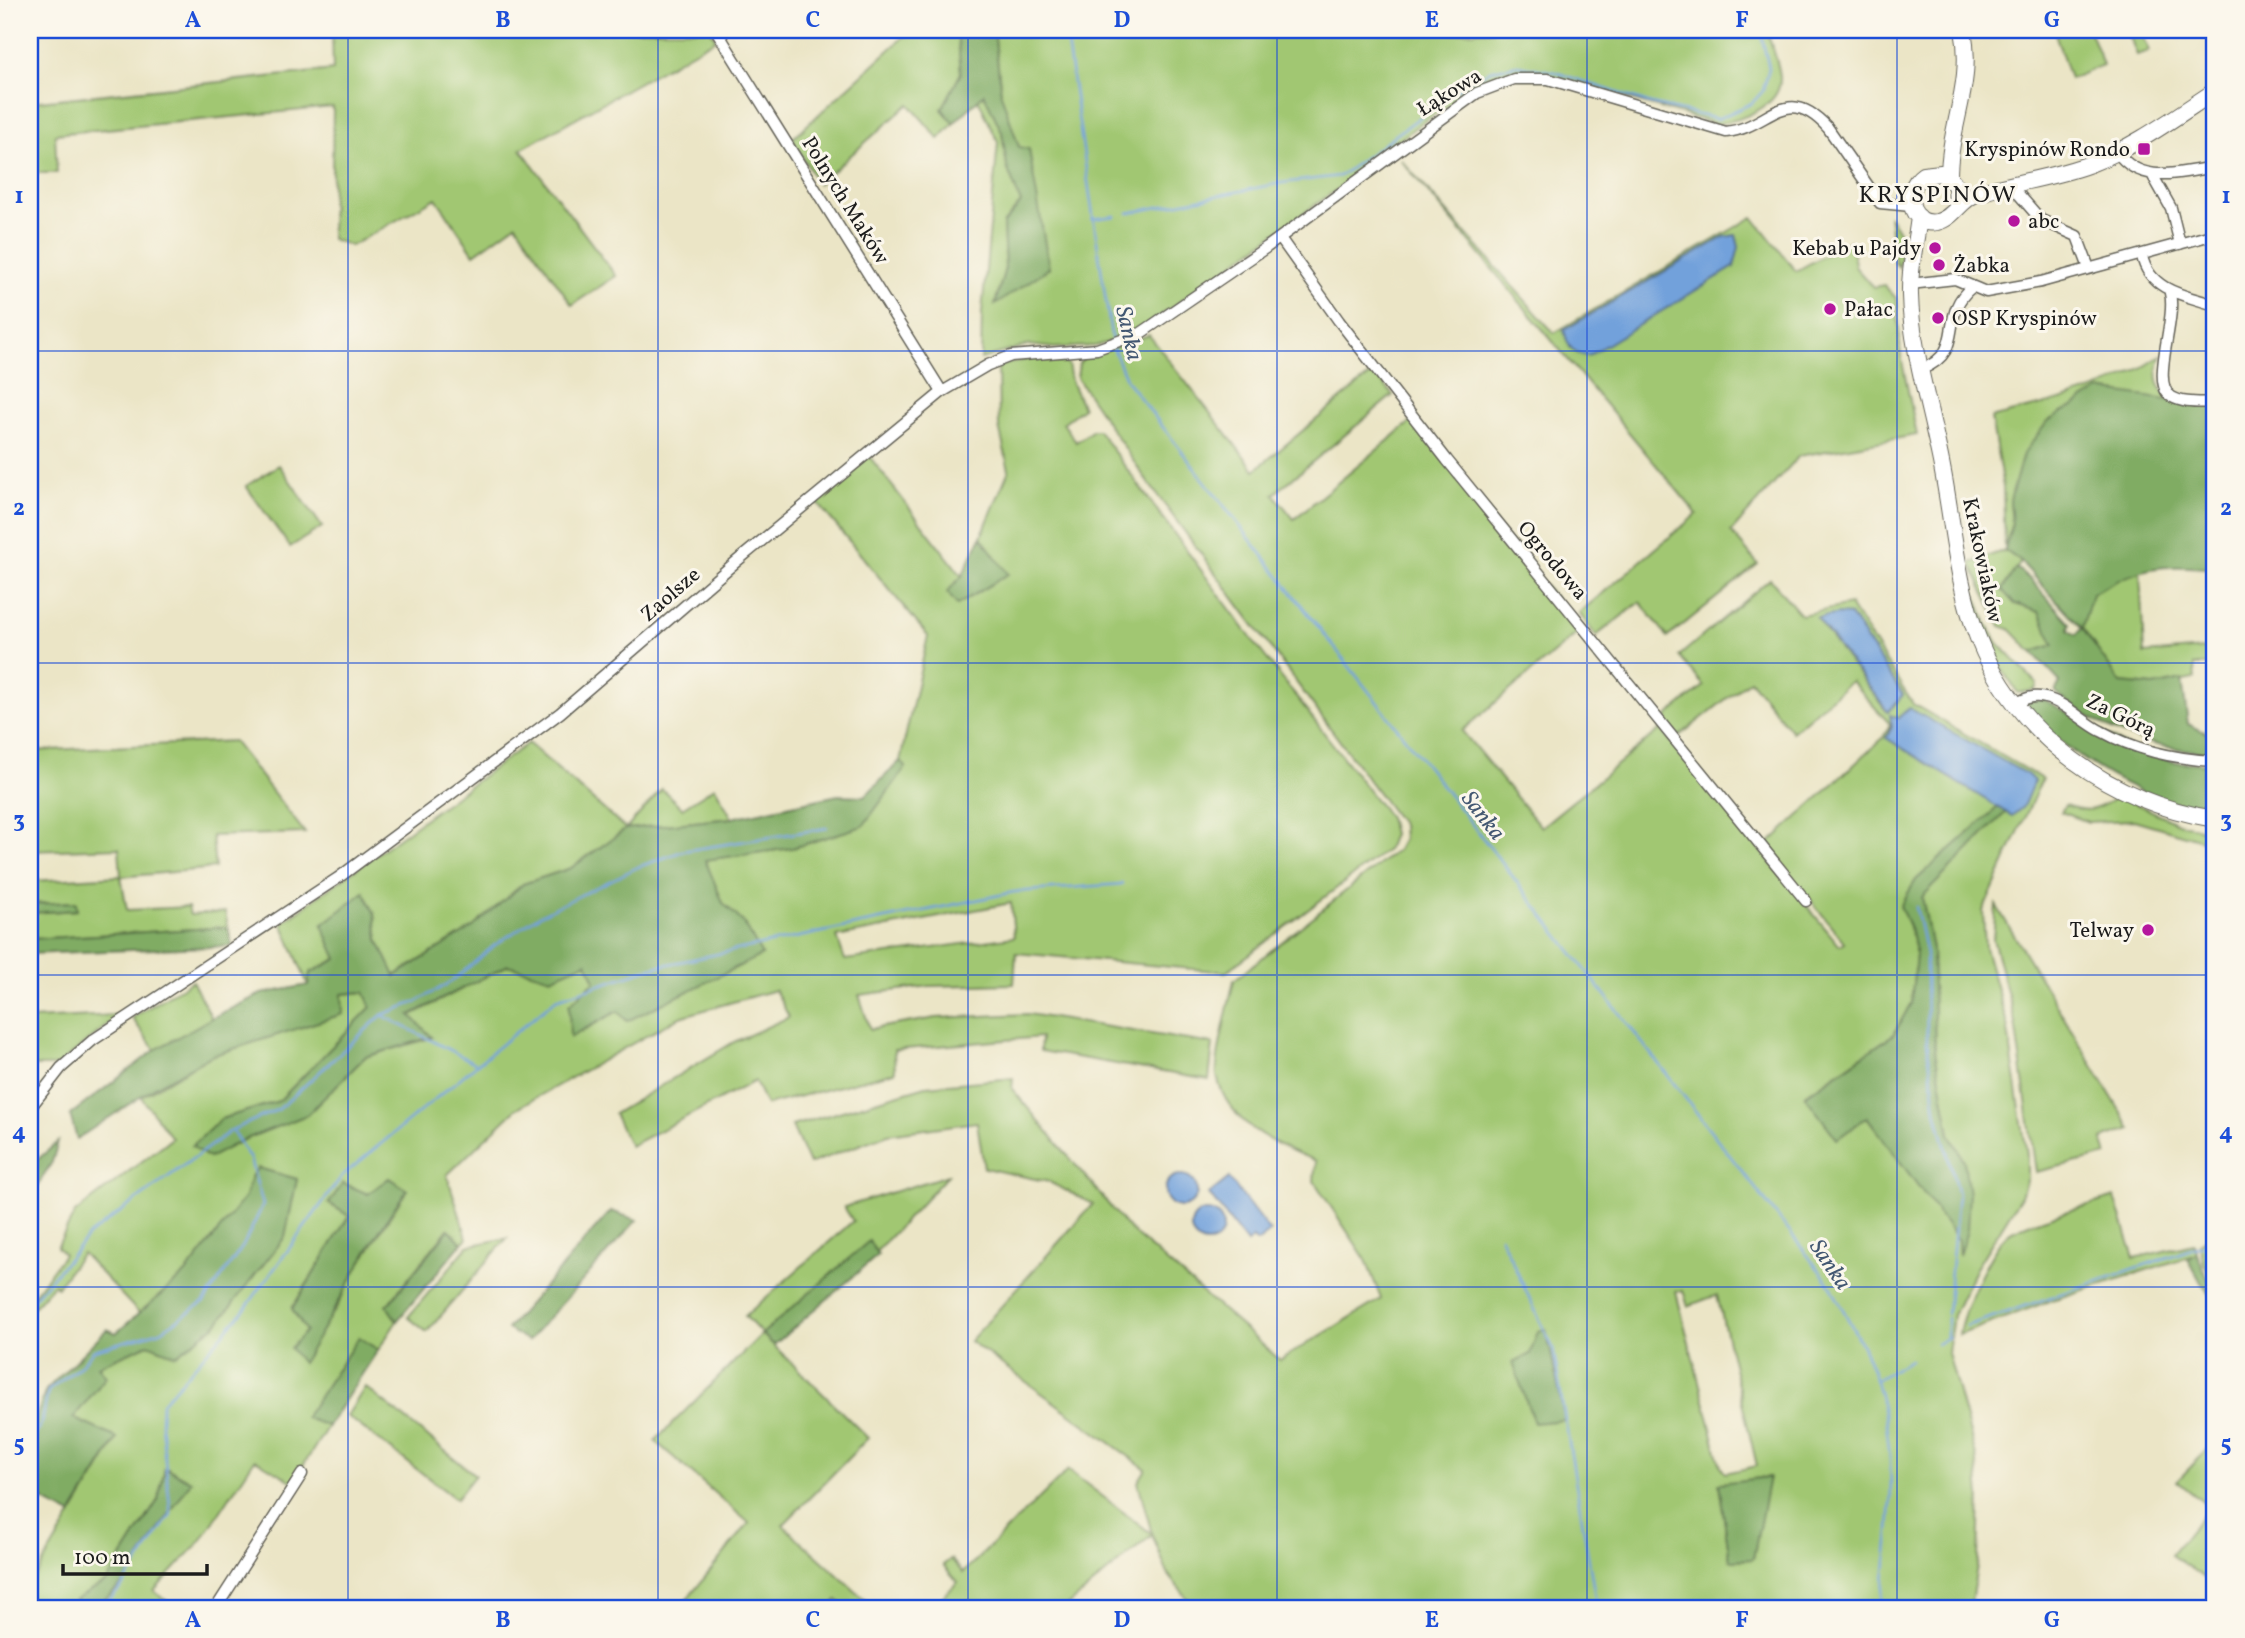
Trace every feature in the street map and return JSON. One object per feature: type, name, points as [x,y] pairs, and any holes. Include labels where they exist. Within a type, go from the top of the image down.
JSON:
[{"type":"main road","points":[[1957,207],[1946,178],[1952,139],[1966,83],[1967,56],[1963,30]]},
{"type":"main road","points":[[2013,182],[1920,177],[1911,188],[1921,215],[1948,218],[1967,198],[2013,182],[2088,165],[2117,152],[2215,92]]},
{"type":"main road","name":"Krakowiaków","points":[[1921,215],[1910,284],[1911,314],[1967,606],[1989,663],[2014,704],[2056,748],[2110,784],[2168,808],[2215,819]]},
{"type":"street","name":"Polnych Maków","points":[[716,30],[942,392]]},
{"type":"street","name":"Łąkowa","points":[[1032,352],[1072,353],[1097,349],[1125,341],[1153,326],[1280,238],[1477,93],[1514,79],[1529,77],[1577,87],[1726,132],[1746,127],[1779,108],[1797,107],[1828,128],[1880,203],[1892,204]]},
{"type":"street","points":[[2117,152],[2127,165],[2153,176],[2215,167]]},
{"type":"street","points":[[2153,176],[2171,208],[2180,244]]},
{"type":"street","points":[[2013,182],[2015,190],[2041,220],[2077,236],[2089,268]]},
{"type":"street","points":[[1911,188],[1892,204],[1921,215]]},
{"type":"street","points":[[1910,284],[1955,279],[1986,292],[2031,284],[2142,256],[2215,234]]},
{"type":"street","name":"Ogrodowa","points":[[1280,238],[1321,297],[1447,460],[1805,901]]},
{"type":"street","points":[[2142,256],[2145,266],[2170,293],[2173,305],[2160,373],[2163,388],[2172,397],[2183,401],[2215,403]]},
{"type":"street","points":[[1922,369],[1941,359],[1949,344],[1955,304],[1972,288]]},
{"type":"street","points":[[2170,293],[2215,304]]},
{"type":"street","name":"Zaolsze","points":[[30,1108],[61,1068],[93,1040],[338,878],[592,688],[737,561],[942,392],[993,362],[1032,352]]},
{"type":"street","name":"Za Górą","points":[[2014,704],[2029,697],[2049,698],[2101,732],[2131,744],[2170,758],[2215,761]]},
{"type":"street","points":[[216,1608],[302,1474]]},
{"type":"green space","points":[[332,30],[710,30],[716,39],[521,149],[616,276],[572,305],[516,224],[474,254],[436,198],[351,246],[331,239],[333,107],[55,134],[57,173],[30,173],[30,102],[333,70]]},
{"type":"green space","points":[[911,30],[957,30],[961,73],[942,109],[954,123],[939,139],[909,104],[818,184],[792,139]]},
{"type":"green space","points":[[957,30],[994,30],[1001,94],[1019,147],[1029,149],[1049,268],[995,305],[1005,268],[1003,224],[1021,203],[1007,167],[1002,132],[984,94],[954,123],[942,109],[961,73]]},
{"type":"green space","points":[[994,30],[1450,30],[1451,33],[1495,30],[1766,30],[1780,77],[1779,88],[1767,104],[1747,116],[1716,124],[1538,73],[1503,76],[1475,89],[1420,124],[1343,185],[1147,325],[1124,337],[1096,346],[1054,348],[1028,345],[981,359],[982,312],[998,142],[978,99],[984,93],[1002,132],[1007,167],[1021,203],[1003,224],[1005,268],[995,304],[1049,268],[1019,147],[1001,94]]},
{"type":"green space","points":[[2054,30],[2089,30],[2103,65],[2070,79]]},
{"type":"green space","points":[[2127,30],[2140,30],[2150,51],[2137,55]]},
{"type":"green space","points":[[1401,160],[1554,333],[1753,217],[1796,271],[1850,241],[1856,268],[1873,287],[1884,285],[1897,299],[1901,356],[1917,435],[1799,456],[1731,532],[1758,564],[1668,637],[1640,602],[1596,636],[1579,613],[1697,514]]},
{"type":"green space","points":[[1889,215],[1904,239],[1899,267],[1895,263]]},
{"type":"green space","points":[[1149,335],[1255,470],[1374,372],[1393,395],[1274,494],[1294,519],[1412,421],[1581,630],[1462,731],[1541,827],[1661,729],[1839,945],[1844,942],[1767,845],[1883,738],[1890,724],[1851,681],[1792,732],[1750,680],[1678,737],[1667,723],[1667,716],[1704,686],[1679,656],[1770,579],[1801,615],[1850,605],[1913,704],[2042,779],[1983,911],[1985,948],[2007,1024],[2027,1155],[2027,1178],[2021,1196],[1976,1268],[1953,1315],[1948,1353],[1976,1456],[1980,1495],[1978,1560],[1970,1608],[1195,1608],[1168,1574],[1152,1535],[1065,1608],[931,1608],[958,1582],[943,1565],[951,1559],[963,1573],[1068,1470],[1152,1534],[1138,1482],[1146,1469],[970,1341],[1093,1204],[1049,1182],[984,1168],[977,1122],[888,1134],[809,1164],[792,1126],[926,1086],[1013,1078],[1012,1089],[1129,1229],[1280,1360],[1381,1299],[1366,1260],[1314,1181],[1316,1161],[1269,1139],[1242,1120],[1222,1093],[1217,1068],[1234,980],[1397,850],[1403,839],[1402,825],[1147,481],[1077,378],[1079,363],[1085,357]],"holes":[[[1850,615],[1903,695],[1887,712],[1817,619]],[[1898,718],[2012,815],[2006,812],[1922,897],[1932,949],[1935,1051],[1950,1134],[1964,1161],[1959,1252],[1958,1240],[1867,1117],[1805,1095],[1894,1034],[1911,1003],[1916,955],[1911,931],[1901,906],[1916,880],[1998,807],[1887,738],[1892,720]],[[1683,1290],[1688,1306],[1717,1295],[1757,1466],[1725,1473],[1721,1467],[1676,1292]],[[1768,1477],[1753,1559],[1730,1560],[1719,1484]]]},
{"type":"green space","points":[[2162,355],[2158,371],[2159,384],[2166,395],[2179,404],[2010,500],[2012,524],[2005,550],[2003,487],[1991,418],[2101,387],[2142,368]]},
{"type":"green space","points":[[1040,356],[1068,364],[1071,381],[1083,408],[1063,423],[1076,442],[1093,430],[1098,430],[1257,646],[1389,817],[1393,834],[1387,850],[1226,972],[1016,953],[1014,984],[930,986],[859,995],[870,1029],[936,1018],[1028,1014],[1213,1044],[1209,1080],[1040,1051],[1041,1037],[894,1050],[895,1072],[766,1105],[755,1081],[630,1146],[614,1114],[734,1042],[789,1017],[775,990],[680,1017],[516,1109],[447,1175],[467,1238],[462,1243],[448,1229],[387,1305],[397,1321],[378,1350],[359,1337],[306,1417],[328,1426],[293,1482],[255,1459],[201,1541],[154,1591],[176,1608],[95,1608],[123,1584],[190,1481],[166,1467],[158,1500],[107,1581],[75,1600],[81,1608],[30,1608],[30,1585],[117,1439],[73,1418],[106,1377],[98,1366],[148,1344],[259,1267],[285,1237],[297,1179],[258,1168],[252,1175],[245,1197],[186,1273],[139,1313],[82,1253],[57,1287],[54,1284],[30,1311],[30,1300],[64,1254],[57,1247],[75,1213],[172,1138],[141,1097],[211,1056],[342,1014],[342,994],[365,992],[371,1007],[279,1101],[221,1119],[193,1146],[209,1157],[243,1140],[307,1115],[365,1057],[431,1038],[410,1016],[508,965],[551,977],[587,961],[595,981],[569,1005],[571,1037],[618,1011],[627,1021],[761,955],[744,923],[723,903],[704,860],[792,848],[863,826],[906,767],[900,761],[928,636],[816,501],[869,456],[962,576],[948,592],[957,605],[1007,574],[981,537],[1009,470],[999,427],[998,366]],"holes":[[[1011,903],[1014,937],[845,960],[837,937]],[[389,1178],[407,1190],[351,1278],[335,1311],[291,1348],[306,1331],[292,1308],[349,1216],[329,1204],[368,1194]]]},
{"type":"green space","points":[[2100,390],[2215,407],[2215,569],[2164,567],[2124,578],[2092,594],[2082,628],[2021,562],[2005,550],[2012,524],[2010,500],[2023,454],[2048,421]]},
{"type":"green space","points":[[279,465],[322,527],[290,547],[246,486]]},
{"type":"green space","points":[[981,537],[1008,574],[957,605],[947,592],[962,576]]},
{"type":"green space","points":[[2005,550],[2021,562],[2002,590],[2015,604],[2039,611],[2054,645],[2032,652],[2010,629],[2001,626],[1970,563]]},
{"type":"green space","points":[[2016,568],[2031,580],[2070,623],[2069,630],[2076,635],[2082,628],[2121,683],[2154,686],[2182,680],[2188,724],[2215,737],[2215,753],[2169,747],[2130,737],[2093,719],[2055,692],[2060,682],[2032,652],[2054,645],[2039,612],[2015,604],[2002,590]]},
{"type":"green space","points":[[2140,572],[2144,654],[2215,648],[2215,665],[2194,665],[2195,679],[2154,686],[2121,683],[2082,628],[2092,594],[2129,573]]},
{"type":"green space","points":[[1970,580],[1987,624],[1998,643],[2037,684],[2035,690],[2018,693],[2002,669],[1985,640],[1973,609]]},
{"type":"green space","points":[[2045,700],[2132,749],[2174,762],[2215,764],[2215,810],[2162,799],[2136,789],[2087,761],[2044,726],[2026,707],[2027,701]]},
{"type":"green space","points":[[233,741],[305,833],[212,836],[215,868],[121,877],[127,910],[188,907],[190,915],[225,912],[228,927],[30,939],[30,913],[77,910],[75,902],[30,904],[30,881],[121,876],[119,848],[30,851],[30,751]]},
{"type":"green space","points":[[528,743],[626,829],[571,868],[523,884],[473,927],[394,976],[378,940],[375,914],[337,959],[310,973],[308,985],[282,923]]},
{"type":"green space","points":[[900,761],[906,767],[863,826],[792,848],[705,860],[723,903],[744,923],[762,955],[627,1021],[618,1011],[570,1037],[569,1005],[595,981],[587,962],[551,978],[508,965],[410,1015],[432,1037],[365,1057],[307,1115],[243,1140],[209,1158],[192,1146],[221,1119],[279,1101],[371,1007],[364,992],[342,994],[343,1014],[211,1056],[155,1087],[77,1139],[70,1115],[155,1050],[261,994],[308,985],[310,973],[337,959],[322,925],[364,892],[375,914],[378,940],[395,976],[473,927],[523,884],[571,868],[626,829],[732,818],[838,795],[865,796]]},
{"type":"green space","points":[[715,787],[732,818],[626,829],[662,789],[682,808]]},
{"type":"green space","points":[[2116,798],[2123,798],[2178,823],[2215,832],[2215,844],[2134,820],[2088,822],[2061,812],[2065,805],[2091,809]]},
{"type":"green space","points":[[1998,807],[2006,812],[1922,897],[1932,949],[1935,1051],[1950,1134],[1964,1161],[1969,1194],[1967,1231],[1959,1255],[1958,1240],[1867,1117],[1837,1139],[1805,1096],[1894,1034],[1911,1003],[1916,955],[1911,931],[1900,906],[1916,880]]},
{"type":"green space","points":[[76,902],[77,910],[30,913],[30,904]]},
{"type":"green space","points":[[1996,905],[2131,1129],[2102,1139],[2107,1155],[2036,1172],[2015,1022],[1993,939]]},
{"type":"green space","points":[[228,927],[232,946],[30,954],[30,939]]},
{"type":"green space","points":[[192,981],[212,1018],[155,1050],[132,1018]]},
{"type":"green space","points":[[120,1015],[57,1066],[30,1066],[30,1019]]},
{"type":"green space","points":[[58,1142],[52,1162],[30,1198],[30,1166]]},
{"type":"green space","points":[[258,1168],[297,1179],[285,1237],[217,1324],[176,1355],[148,1344],[98,1366],[106,1377],[73,1418],[117,1438],[71,1515],[30,1494],[30,1433],[46,1390],[107,1329],[116,1333],[186,1273],[245,1197],[252,1175]]},
{"type":"green space","points":[[948,1175],[876,1252],[869,1242],[762,1334],[745,1316],[853,1221],[844,1207]]},
{"type":"green space","points":[[389,1178],[407,1190],[379,1232],[302,1363],[290,1348],[306,1331],[292,1309],[349,1216],[329,1203],[343,1183],[368,1194]]},
{"type":"green space","points":[[2115,1197],[2134,1258],[2194,1244],[2197,1254],[2049,1301],[1959,1335],[1979,1279],[2005,1237],[2012,1231],[2037,1221]]},
{"type":"green space","points":[[611,1211],[637,1220],[528,1341],[507,1329]]},
{"type":"green space","points":[[449,1229],[462,1243],[397,1321],[387,1306]]},
{"type":"green space","points":[[2215,1233],[2215,1279],[2204,1263],[2199,1243]]},
{"type":"green space","points":[[507,1238],[427,1332],[408,1317],[468,1246]]},
{"type":"green space","points":[[869,1241],[878,1255],[774,1345],[762,1334]]},
{"type":"green space","points":[[2197,1254],[2208,1279],[2215,1287],[2215,1299],[2203,1286],[2188,1259]]},
{"type":"green space","points":[[1546,1329],[1565,1420],[1534,1423],[1513,1363],[1530,1354],[1538,1331]]},
{"type":"green space","points":[[762,1334],[868,1438],[783,1525],[874,1608],[846,1608],[837,1600],[830,1608],[680,1608],[749,1523],[655,1441]]},
{"type":"green space","points":[[359,1337],[378,1350],[328,1426],[305,1418]]},
{"type":"green space","points":[[365,1387],[475,1475],[456,1499],[347,1416]]},
{"type":"green space","points":[[2215,1442],[2215,1585],[2171,1555],[2209,1507],[2177,1481]]},
{"type":"green space","points":[[165,1467],[191,1481],[123,1584],[95,1608],[81,1608],[75,1600],[107,1581],[158,1500]]},
{"type":"green space","points":[[1769,1477],[1753,1559],[1730,1560],[1719,1483]]},
{"type":"water","points":[[1736,235],[1739,247],[1734,267],[1588,356],[1574,351],[1569,345],[1564,330],[1724,237]]},
{"type":"water","points":[[1850,615],[1903,695],[1888,712],[1817,618]]},
{"type":"water","points":[[1909,708],[2028,775],[2034,781],[2023,807],[2012,816],[1886,738],[1892,727],[1890,715],[1898,718]]},
{"type":"water","points":[[1181,1175],[1192,1180],[1197,1191],[1192,1202],[1181,1207],[1170,1202],[1165,1191],[1170,1180]]},
{"type":"water","points":[[1229,1178],[1270,1232],[1257,1242],[1253,1238],[1247,1243],[1209,1194]]},
{"type":"water","points":[[1207,1211],[1218,1216],[1223,1227],[1218,1238],[1207,1243],[1196,1238],[1191,1227],[1196,1216]]},
{"type":"waterway","name":"Sanka","points":[[1065,30],[1112,341]]},
{"type":"waterway","points":[[1128,213],[1282,183],[1340,176],[1468,82],[1492,70],[1518,65],[1555,72],[1651,104],[1717,119],[1752,103],[1763,91],[1769,68],[1760,30]]},
{"type":"waterway","points":[[1092,219],[1115,216]]},
{"type":"waterway","name":"Sanka","points":[[1113,348],[1127,381],[1830,1284],[1872,1369],[1888,1437],[1890,1523],[1880,1608]]},
{"type":"waterway","points":[[30,1303],[89,1235],[232,1130],[279,1109],[382,1015],[416,1002],[451,982],[495,945],[540,915],[638,867],[683,851],[827,828]]},
{"type":"waterway","points":[[102,1608],[121,1588],[171,1514],[161,1424],[162,1403],[245,1309],[342,1176],[556,999],[655,967],[1014,892],[1122,884]]},
{"type":"waterway","points":[[1916,907],[1926,954],[1927,1041],[1936,1111],[1958,1194],[1947,1314]]},
{"type":"waterway","points":[[382,1015],[475,1063]]},
{"type":"waterway","points":[[30,1442],[42,1422],[48,1391],[79,1367],[94,1350],[161,1331],[204,1302],[243,1246],[263,1205],[250,1159],[232,1130]]},
{"type":"waterway","points":[[1500,1236],[1553,1348],[1597,1608]]},
{"type":"waterway","points":[[1966,1326],[2215,1241]]},
{"type":"waterway","points":[[1947,1318],[1947,1338]]},
{"type":"waterway","points":[[1937,1344],[1949,1337]]},
{"type":"waterway","points":[[1876,1380],[1910,1360]]},
{"type":"place","name":"Kryspinów Rondo","points":[[2144,149]]},
{"type":"place","name":"abc","points":[[2014,221]]},
{"type":"place","name":"Kebab u Pajdy","points":[[1935,248]]},
{"type":"place","name":"Żabka","points":[[1939,265]]},
{"type":"place","name":"Pałac","points":[[1830,309]]},
{"type":"place","name":"OSP Kryspinów","points":[[1938,318]]},
{"type":"place","name":"Telway","points":[[2148,930]]},
{"type":"district","name":"KRYSPINÓW","points":[[1938,194]]}]
